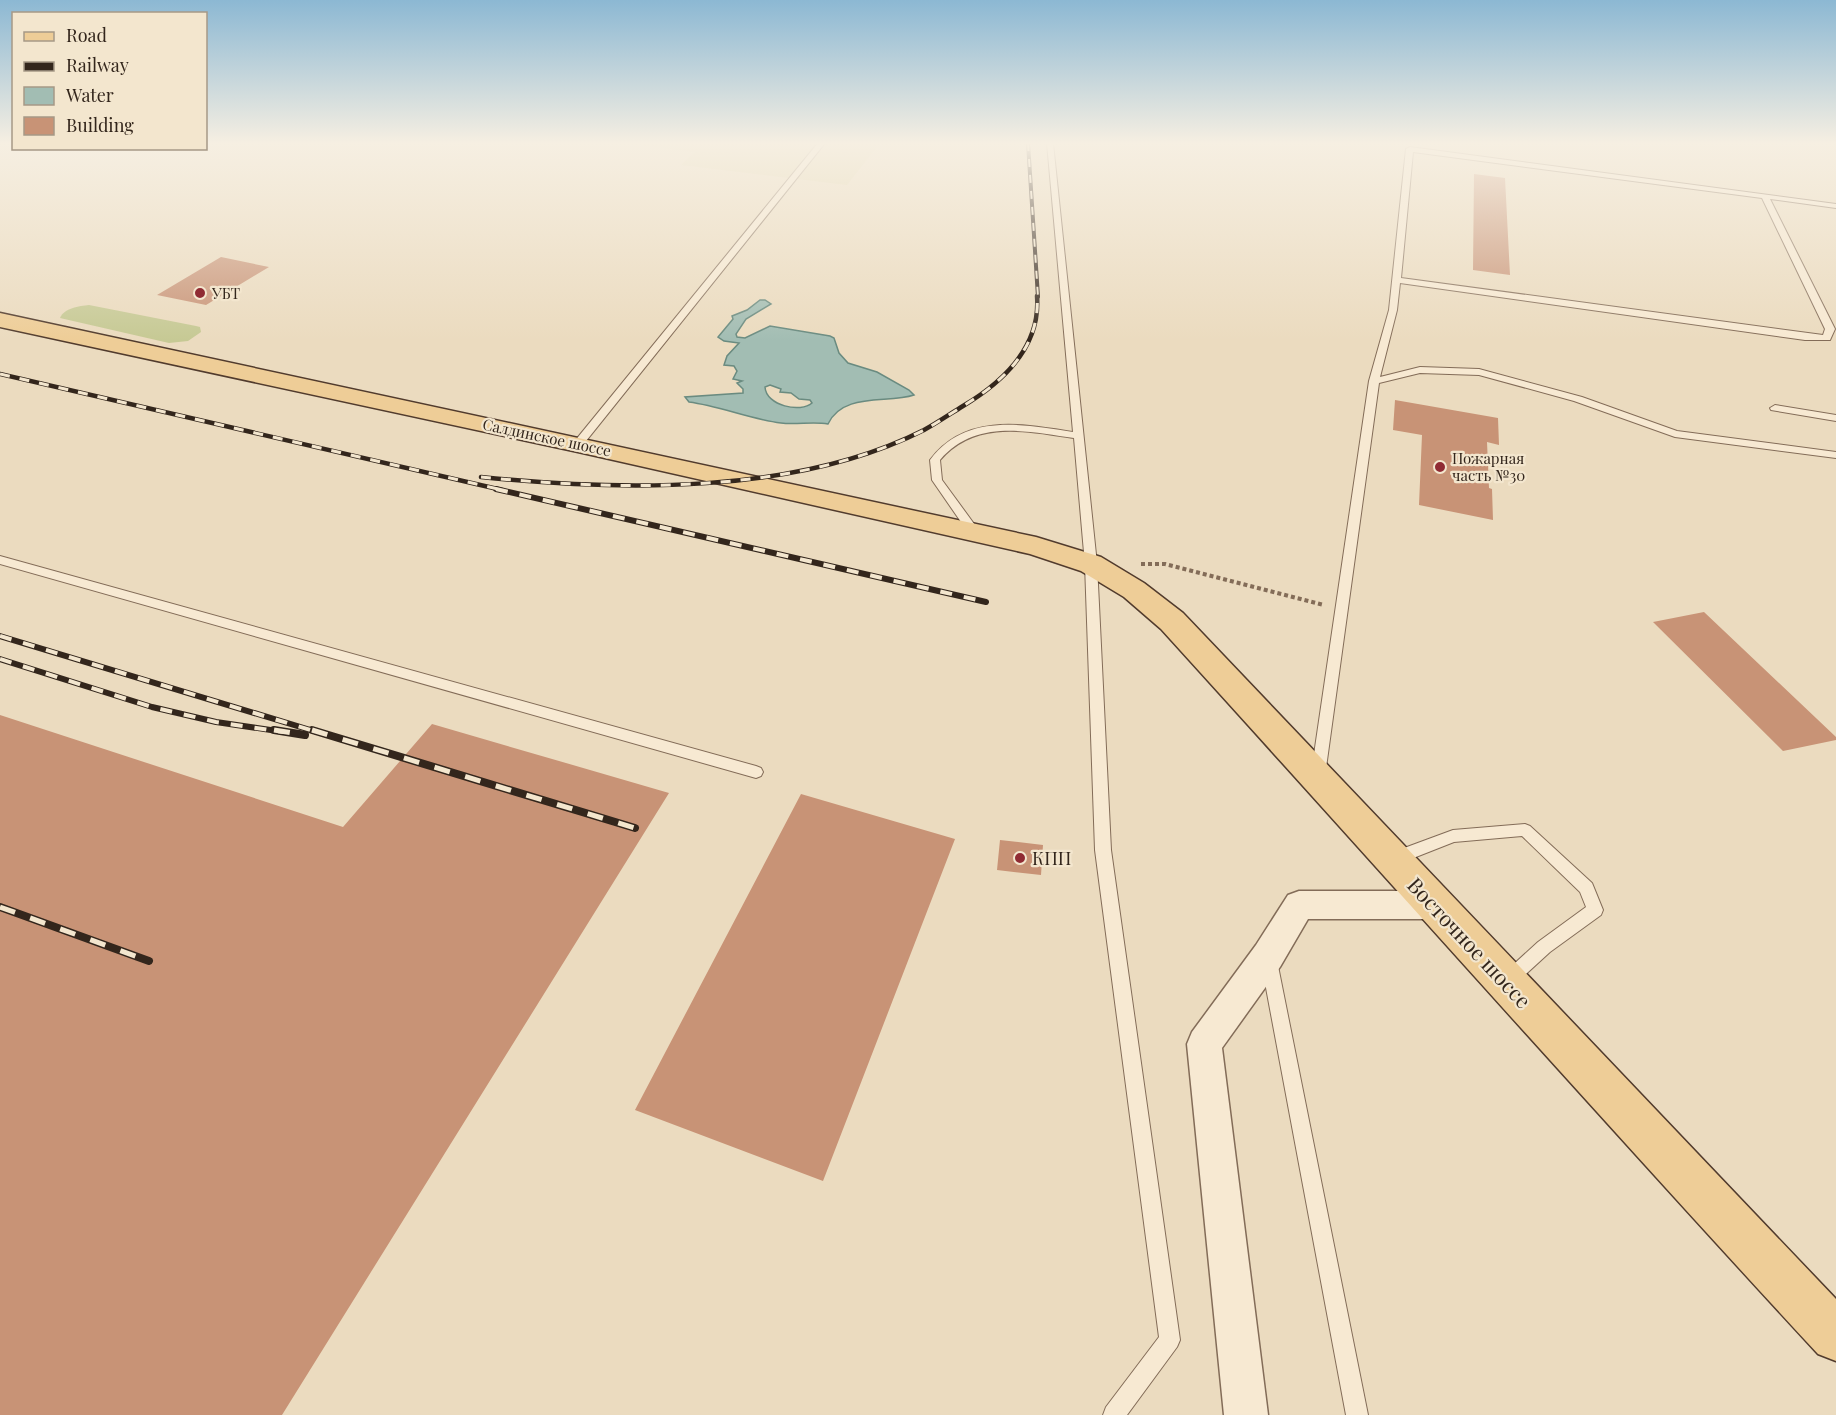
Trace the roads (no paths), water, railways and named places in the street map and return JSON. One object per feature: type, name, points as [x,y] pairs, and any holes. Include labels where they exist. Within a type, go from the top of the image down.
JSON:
[{"type":"main road","name":"Салдинское шоссе","points":[[0,320],[974,532],[1036,546],[1091,564]]},
{"type":"main road","name":"Восточное шоссе","points":[[1091,564],[1134,590],[1172,621],[1317,780],[1507,981],[1666,1156],[1836,1335]]},
{"type":"street","points":[[1246,1415],[1204,1044],[1268,956],[1299,905],[1434,904]]},
{"type":"lane","points":[[578,444],[768,209]]},
{"type":"lane","points":[[1057,209],[1091,564],[1102,850],[1170,1341],[1114,1415]]},
{"type":"lane","points":[[1317,780],[1374,381],[1393,310],[1404,209]]},
{"type":"lane","points":[[1396,280],[1794,336],[1827,338],[1830,329],[1771,209]]},
{"type":"lane","points":[[1374,381],[1420,370],[1479,372],[1578,399],[1675,434],[1836,455]]},
{"type":"lane","points":[[1775,408],[1836,417]]},
{"type":"lane","points":[[974,532],[937,480],[935,460],[948,442],[976,431],[990,429],[1035,430],[1079,436]]},
{"type":"lane","points":[[0,560],[756,772]]},
{"type":"lane","points":[[1392,859],[1453,836],[1525,830],[1586,888],[1595,910],[1544,947],[1507,981]]},
{"type":"lane","points":[[1268,956],[1357,1415]]},
{"type":"water","points":[[760,300],[771,304],[746,319],[736,334],[737,337],[745,338],[770,326],[830,336],[834,338],[839,353],[848,363],[877,372],[914,395],[855,403],[835,414],[828,424],[781,423],[689,402],[685,397],[743,393],[743,389],[737,383],[742,381],[733,379],[737,371],[734,366],[724,365],[727,356],[739,343],[724,341],[718,337],[733,319],[732,316],[747,310]],"holes":[[[770,385],[781,389],[780,392],[791,393],[799,399],[810,400],[812,403],[800,407],[785,406],[771,399],[765,387]]]},
{"type":"railway","points":[[1032,209],[1038,297]]},
{"type":"railway","points":[[481,477],[591,485],[707,483],[764,477],[820,467],[874,451],[924,430],[978,396],[1005,374],[1026,347],[1033,331],[1037,314],[1037,296]]},
{"type":"railway","points":[[0,374],[502,490]]},
{"type":"railway","points":[[496,489],[986,602]]},
{"type":"railway","points":[[0,636],[317,732]]},
{"type":"railway","points":[[0,659],[152,707],[216,722],[284,732]]},
{"type":"railway","points":[[274,730],[305,735]]},
{"type":"railway","points":[[312,730],[635,828]]},
{"type":"railway","points":[[0,907],[149,961]]},
{"type":"place","name":"УБТ","points":[[200,293]]},
{"type":"place","name":"Пожарная часть №30","points":[[1440,467]]},
{"type":"place","name":"КПП","points":[[1020,858]]}]
